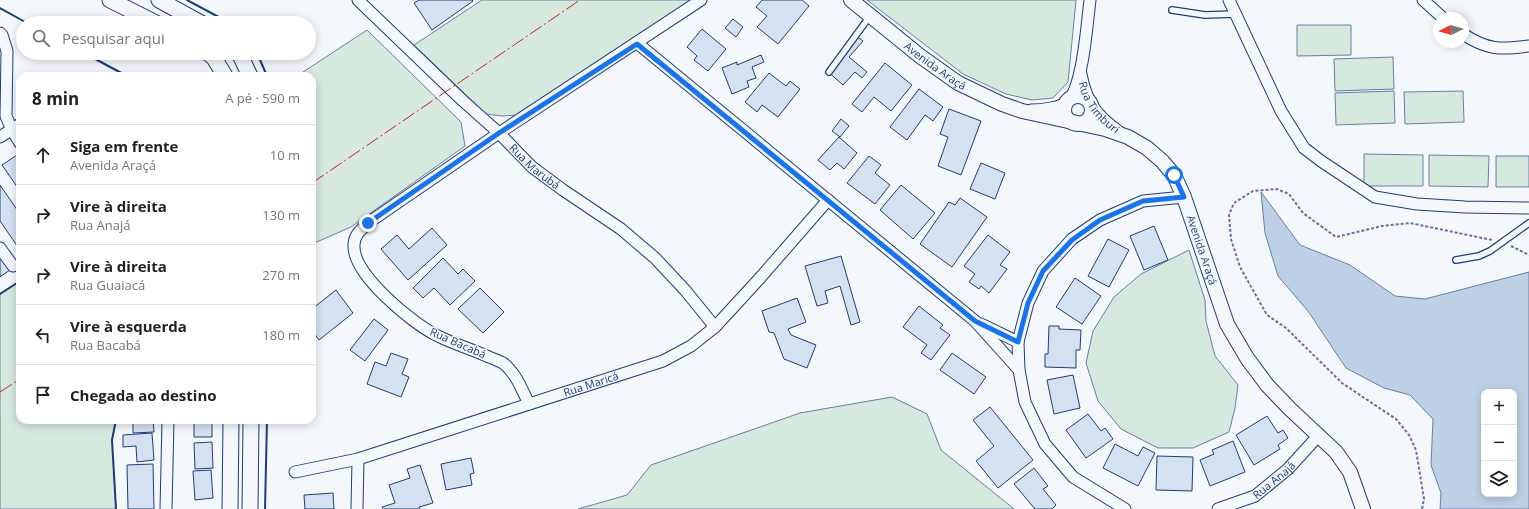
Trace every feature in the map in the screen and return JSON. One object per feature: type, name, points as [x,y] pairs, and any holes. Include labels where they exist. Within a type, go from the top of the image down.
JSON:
[{"type":"main road","points":[[110,0],[142,16]]},
{"type":"main road","points":[[159,0],[188,16]]},
{"type":"main road","points":[[215,60],[223,72]]},
{"type":"main road","points":[[242,60],[248,72]]},
{"type":"main road","points":[[230,509],[231,424]]},
{"type":"main road","points":[[250,509],[251,424]]},
{"type":"street","name":"Rua Marubá","points":[[358,0],[462,100],[499,133],[532,167],[621,229],[656,258],[685,290],[715,327]]},
{"type":"street","name":"Rua Bacabá","points":[[529,404],[517,379],[503,364],[476,351],[435,335],[400,310],[374,285],[358,261],[353,246],[356,234],[368,223],[499,133],[637,44],[701,0]]},
{"type":"street","name":"Avenida Araçá","points":[[851,0],[920,56],[958,83],[1002,104],[1022,111],[1104,129],[1128,138],[1147,148],[1162,161],[1174,175],[1184,197],[1227,324],[1239,345],[1267,385],[1336,452],[1350,472],[1363,509]]},
{"type":"street","name":"Rua Timburi","points":[[1068,101],[1075,89],[1080,71],[1090,0]]},
{"type":"street","points":[[1229,0],[1281,111],[1304,148],[1321,161],[1375,197],[1417,204],[1457,207],[1529,208]]},
{"type":"street","points":[[1423,0],[1436,12]]},
{"type":"street","points":[[0,34],[2,35],[7,51],[6,116],[16,127],[0,137]]},
{"type":"street","points":[[1469,38],[1476,43],[1494,48],[1512,49],[1529,46]]},
{"type":"street","points":[[637,44],[975,321],[1019,370]]},
{"type":"street","name":"Rua Timburi","points":[[1080,71],[1084,90],[1091,105],[1109,124],[1128,138]]},
{"type":"street","points":[[1022,111],[1053,107],[1076,97],[1080,97],[1088,101],[1091,105],[1092,113],[1087,121],[1080,124],[1071,121],[1066,114],[1066,105],[1068,101]]},
{"type":"street","points":[[1125,509],[1073,477],[1045,444],[1025,402],[1019,370],[1018,342],[1028,303],[1043,271],[1072,240],[1100,220],[1143,201],[1184,197]]},
{"type":"street","name":"Rua Maricá","points":[[295,472],[358,459],[664,361],[691,346],[715,327],[828,200]]},
{"type":"street","points":[[0,248],[13,266]]},
{"type":"street","points":[[975,321],[1018,342]]},
{"type":"street","points":[[166,509],[168,424]]},
{"type":"street","name":"Rua Anajá","points":[[1218,509],[1255,496],[1288,469],[1320,435]]},
{"type":"street","points":[[358,459],[358,509]]},
{"type":"lane","points":[[1172,10],[1205,15],[1236,14]]},
{"type":"lane","points":[[830,72],[870,16]]},
{"type":"lane","points":[[1456,260],[1479,256],[1503,242],[1529,223]]},
{"type":"path","points":[[1422,509],[1424,499],[1416,450],[1409,435],[1396,419],[1342,383],[1286,328],[1267,315],[1240,267],[1231,239],[1229,215],[1234,203],[1253,191],[1277,189],[1289,194],[1303,213],[1336,237],[1382,226],[1410,223],[1466,233],[1503,242],[1529,255]]},
{"type":"shaded area","points":[[482,0],[691,0],[518,115],[502,116],[486,114],[414,45]]},
{"type":"shaded area","points":[[867,0],[1076,0],[1068,82],[1053,98],[1032,100],[1006,94],[963,74]]},
{"type":"shaded area","points":[[1297,25],[1351,25],[1351,55],[1297,56]]},
{"type":"shaded area","points":[[367,30],[461,122],[465,146],[351,227],[316,242],[316,72],[303,72]]},
{"type":"shaded area","points":[[1393,57],[1394,89],[1335,91],[1334,59]]},
{"type":"shaded area","points":[[1394,91],[1395,123],[1336,125],[1335,93]]},
{"type":"shaded area","points":[[1463,91],[1464,122],[1405,124],[1404,92]]},
{"type":"shaded area","points":[[1364,154],[1423,155],[1423,186],[1364,186]]},
{"type":"shaded area","points":[[1429,155],[1489,156],[1488,187],[1429,186]]},
{"type":"shaded area","points":[[1496,156],[1529,156],[1529,187],[1496,187]]},
{"type":"shaded area","points":[[1189,250],[1205,300],[1206,321],[1215,356],[1238,385],[1235,408],[1229,432],[1193,448],[1158,448],[1121,429],[1098,401],[1086,363],[1093,331],[1114,297],[1141,274]]},
{"type":"shaded area","points":[[16,284],[16,424],[115,424],[112,440],[116,509],[0,509],[0,294]]},
{"type":"shaded area","points":[[892,397],[927,414],[941,450],[1014,509],[578,509],[627,495],[651,465],[800,413]]},
{"type":"water","points":[[1261,192],[1300,245],[1350,265],[1395,296],[1425,299],[1529,272],[1529,509],[1440,509],[1441,493],[1431,465],[1433,419],[1410,395],[1384,388],[1346,368],[1308,311],[1278,276],[1265,233]]},
{"type":"building","points":[[419,0],[473,1],[432,30],[414,3]]},
{"type":"building","points":[[762,0],[802,0],[809,6],[778,44],[757,27],[767,16],[756,7]]},
{"type":"building","points":[[733,19],[743,27],[736,37],[725,28]]},
{"type":"building","points":[[702,29],[726,49],[708,71],[694,60],[697,56],[687,47]]},
{"type":"building","points":[[856,36],[863,41],[849,57],[867,72],[862,78],[855,72],[843,85],[826,70]]},
{"type":"building","points":[[761,55],[764,62],[752,67],[756,78],[747,81],[749,87],[732,94],[722,68],[737,62],[737,65]]},
{"type":"building","points":[[885,63],[912,85],[891,111],[874,97],[862,112],[852,104]]},
{"type":"building","points":[[769,73],[786,86],[790,81],[800,89],[778,117],[762,105],[757,112],[745,102]]},
{"type":"building","points":[[919,89],[943,107],[933,121],[925,115],[907,140],[890,127]]},
{"type":"building","points":[[949,109],[981,121],[961,175],[938,166],[948,137],[940,134]]},
{"type":"building","points":[[841,119],[849,126],[840,137],[832,131]]},
{"type":"building","points":[[839,137],[857,153],[844,169],[837,163],[830,170],[818,160]]},
{"type":"building","points":[[16,156],[16,185],[2,165]]},
{"type":"building","points":[[869,156],[881,165],[875,173],[890,185],[875,204],[847,183]]},
{"type":"building","points":[[981,163],[1005,173],[995,199],[970,189]]},
{"type":"building","points":[[0,185],[16,208],[16,244],[0,221]]},
{"type":"building","points":[[901,185],[935,213],[913,239],[880,210]]},
{"type":"building","points":[[960,198],[987,217],[952,267],[920,244],[949,202],[955,205]]},
{"type":"building","points":[[1154,226],[1168,260],[1144,270],[1130,236]]},
{"type":"building","points":[[432,228],[447,245],[408,280],[381,249],[397,235],[409,249]]},
{"type":"building","points":[[988,235],[1010,252],[1000,265],[1007,269],[989,293],[981,286],[979,289],[969,282],[975,274],[964,266]]},
{"type":"building","points":[[1108,239],[1129,250],[1109,287],[1088,276]]},
{"type":"building","points":[[0,255],[10,270],[0,277]]},
{"type":"building","points":[[841,256],[860,322],[851,325],[840,286],[825,291],[828,303],[817,306],[805,266]]},
{"type":"building","points":[[443,258],[458,274],[463,269],[475,281],[450,305],[434,288],[423,298],[413,288]]},
{"type":"building","points":[[1075,278],[1101,296],[1082,324],[1056,307]]},
{"type":"building","points":[[480,288],[504,312],[483,333],[458,309]]},
{"type":"building","points":[[336,290],[353,313],[319,340],[316,336],[316,306]]},
{"type":"building","points":[[797,298],[806,322],[788,329],[791,335],[816,345],[807,368],[784,359],[774,333],[769,332],[762,311]]},
{"type":"building","points":[[919,306],[943,325],[940,328],[950,335],[931,360],[921,353],[927,345],[903,327]]},
{"type":"building","points":[[374,319],[388,330],[365,361],[350,350]]},
{"type":"building","points":[[1049,326],[1059,326],[1059,329],[1081,330],[1080,350],[1076,350],[1076,368],[1045,367],[1045,354],[1048,354]]},
{"type":"building","points":[[391,353],[408,359],[402,374],[409,377],[401,397],[367,384],[375,362],[386,366]]},
{"type":"building","points":[[952,353],[986,377],[974,394],[940,370]]},
{"type":"building","points":[[1073,375],[1080,408],[1054,414],[1047,380]]},
{"type":"building","points":[[990,407],[1033,460],[998,488],[976,461],[994,446],[973,420]]},
{"type":"building","points":[[1088,414],[1101,431],[1105,428],[1113,439],[1086,458],[1066,430]]},
{"type":"building","points":[[1267,416],[1278,433],[1283,430],[1288,438],[1278,445],[1280,449],[1254,465],[1236,435]]},
{"type":"building","points":[[133,424],[153,424],[154,432],[133,433]]},
{"type":"building","points":[[194,424],[212,424],[212,437],[194,437]]},
{"type":"building","points":[[152,433],[154,460],[137,462],[136,446],[123,447],[123,435]]},
{"type":"building","points":[[1233,441],[1245,472],[1210,486],[1200,460],[1214,454],[1212,450]]},
{"type":"building","points":[[212,442],[213,468],[195,469],[194,443]]},
{"type":"building","points":[[1115,444],[1138,456],[1143,447],[1155,453],[1138,486],[1103,468]]},
{"type":"building","points":[[1157,456],[1193,457],[1192,491],[1156,490]]},
{"type":"building","points":[[471,458],[474,473],[470,474],[472,485],[446,490],[441,464]]},
{"type":"building","points":[[153,464],[154,509],[128,509],[127,465]]},
{"type":"building","points":[[420,465],[433,503],[419,507],[420,509],[383,509],[382,507],[395,503],[389,485],[410,478],[407,469]]},
{"type":"building","points":[[1034,468],[1048,486],[1043,489],[1056,505],[1052,509],[1035,509],[1014,484]]},
{"type":"building","points":[[211,470],[213,498],[195,500],[193,471]]},
{"type":"building","points":[[333,493],[334,509],[305,509],[304,495]]},
{"type":"wall","points":[[187,0],[217,16]]},
{"type":"wall","points":[[0,8],[16,17]]},
{"type":"wall","points":[[97,60],[120,72]]},
{"type":"wall","points":[[260,60],[265,72]]},
{"type":"wall","points":[[0,294],[16,284]]},
{"type":"wall","points":[[115,424],[112,440],[116,509]]},
{"type":"wall","points":[[265,509],[267,424]]},
{"type":"power","points":[[316,180],[580,0]]},
{"type":"power","points":[[0,392],[16,382]]},
{"type":"route","points":[[368,223],[499,133],[637,44],[975,321],[1018,342],[1028,303],[1043,271],[1072,240],[1100,220],[1143,201],[1184,197],[1174,175]]}]
